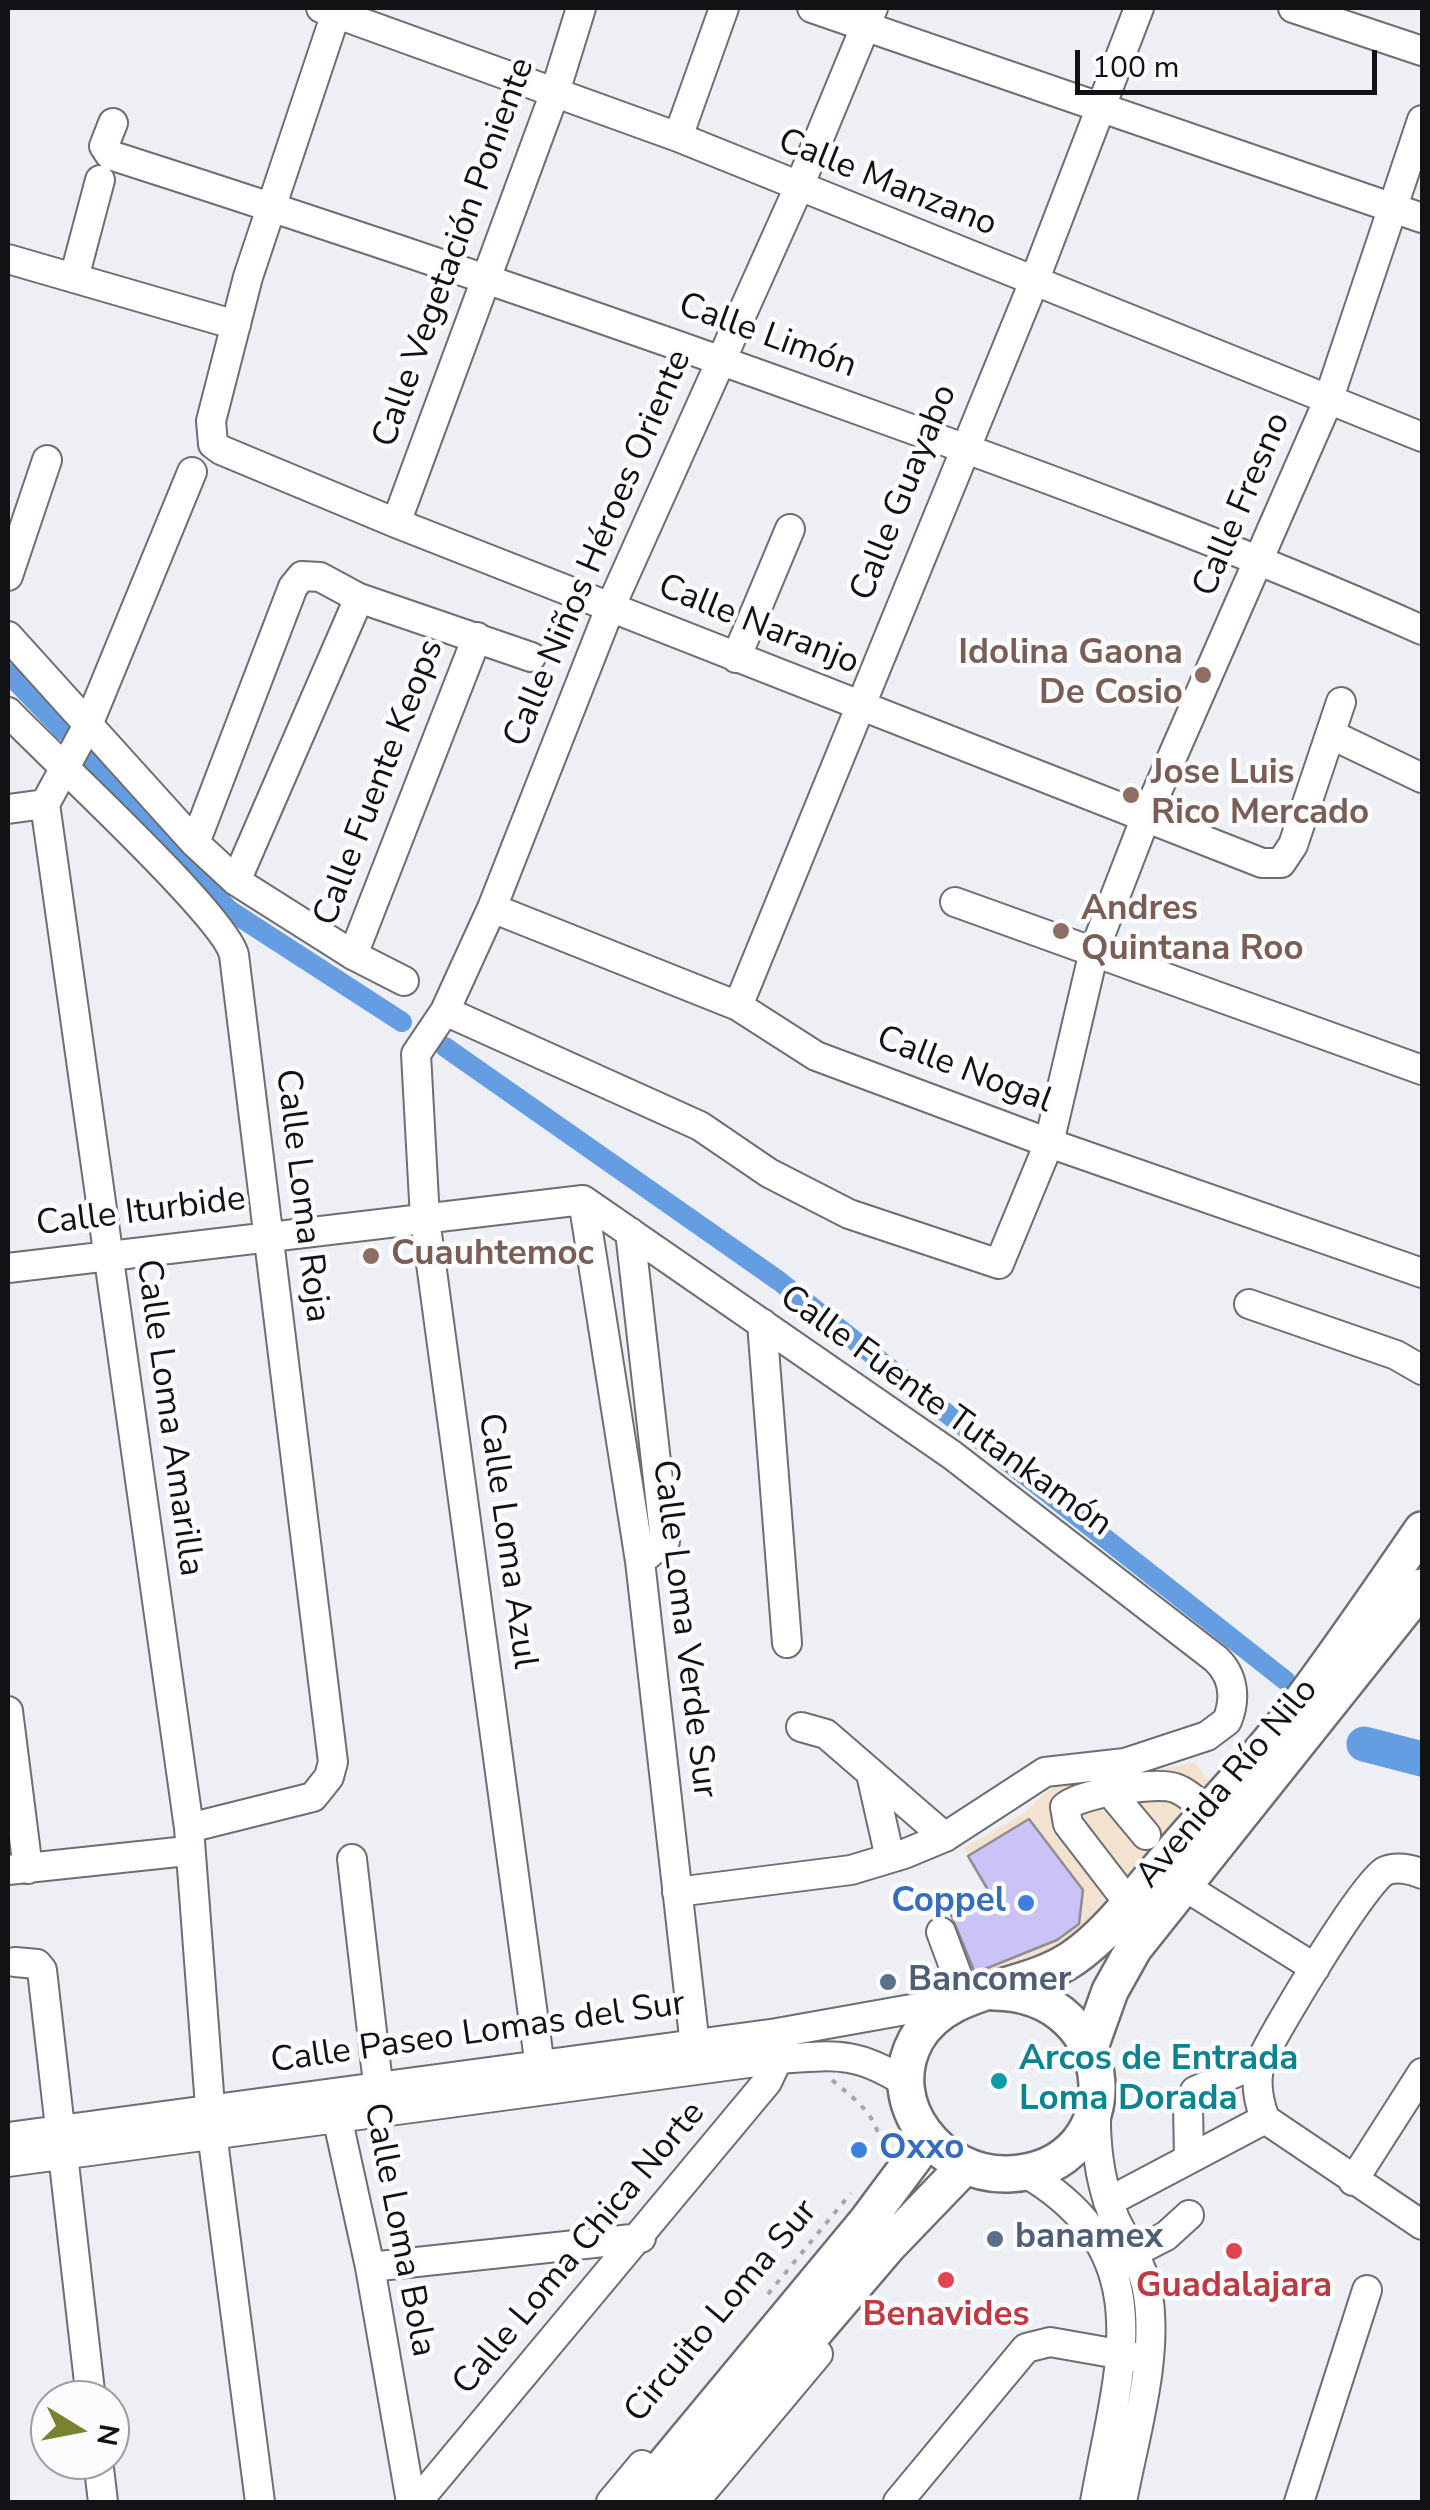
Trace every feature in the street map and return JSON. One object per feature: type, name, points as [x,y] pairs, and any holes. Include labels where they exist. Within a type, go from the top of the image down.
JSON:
[{"type":"main road","name":"Avenida Río Nilo","points":[[973,1997],[1072,1959],[1128,1902],[1298,1706],[1422,1530]]},
{"type":"main road","name":"Avenida Río Nilo","points":[[1090,2047],[1128,1958],[1422,1587]]},
{"type":"main road","points":[[973,1997],[1046,2002],[1076,2026],[1090,2047],[1098,2075],[1096,2104],[1086,2130],[1069,2149],[1024,2172],[994,2173],[965,2166],[928,2139],[912,2113],[906,2084],[908,2063],[925,2026],[973,1997]]},
{"type":"main road","points":[[634,2502],[890,2167],[928,2139]]},
{"type":"main road","points":[[669,2502],[965,2166]]},
{"type":"street","name":"Calle Vegetación Poniente","points":[[396,523],[556,92],[580,8]]},
{"type":"street","points":[[678,137],[724,8]]},
{"type":"street","points":[[812,8],[870,17],[1100,107],[1422,218]]},
{"type":"street","name":"Calle Guayabo","points":[[738,1006],[963,447],[1033,284],[1140,8]]},
{"type":"street","points":[[1293,8],[1422,51]]},
{"type":"street","name":"Calle Manzano","points":[[328,10],[391,20],[556,92],[678,137],[1033,284],[1422,437]]},
{"type":"street","points":[[8,259],[236,326],[328,10]]},
{"type":"street","name":"Calle Niños Héroes Oriente","points":[[445,1011],[492,908],[610,608],[798,189],[870,17]]},
{"type":"street","name":"Calle Fresno","points":[[445,1011],[700,1126],[769,1173],[850,1214],[999,1264],[1050,1143],[1094,951],[1145,819],[1328,400],[1422,120]]},
{"type":"street","name":"Calle Limón","points":[[113,123],[104,146],[110,156],[488,276],[963,447],[1262,558],[1422,630]]},
{"type":"street","points":[[74,278],[100,180]]},
{"type":"street","points":[[208,316],[248,276]]},
{"type":"street","name":"Calle Naranjo","points":[[236,326],[212,421],[213,444],[228,454],[1262,863],[1280,863],[1293,845],[1332,735]]},
{"type":"street","points":[[8,576],[46,460]]},
{"type":"street","points":[[8,809],[45,804],[88,725],[192,472]]},
{"type":"street","points":[[736,658],[790,529]]},
{"type":"street","points":[[194,843],[293,587],[302,576],[320,577],[359,598],[531,656]]},
{"type":"street","points":[[236,881],[359,598]]},
{"type":"street","points":[[8,636],[28,653],[194,843],[236,881],[354,955],[404,981]]},
{"type":"street","name":"Calle Fuente Keops","points":[[354,955],[477,637]]},
{"type":"street","points":[[1341,702],[1332,735],[1422,778]]},
{"type":"street","name":"Calle Loma Roja","points":[[8,712],[179,884],[232,946],[333,1746],[329,1777],[313,1797],[188,1840]]},
{"type":"street","name":"Calle Loma Amarilla","points":[[45,804],[188,1840],[212,2122],[260,2502]]},
{"type":"street","points":[[955,902],[1422,1070]]},
{"type":"street","name":"Calle Nogal","points":[[492,908],[738,1006],[816,1056],[1050,1143],[1422,1273]]},
{"type":"street","name":"Calle Loma Azul","points":[[445,1011],[421,1041],[414,1074],[425,1220],[541,2075]]},
{"type":"street","name":"Calle Iturbide","points":[[8,1268],[268,1234],[582,1200]]},
{"type":"street","name":"Calle Fuente Tutankamón","points":[[582,1200],[952,1455],[1216,1659],[1229,1678],[1233,1707],[1218,1731],[1108,1767],[1045,1772],[945,1837]]},
{"type":"street","name":"Calle Loma Verde Sur","points":[[582,1200],[640,1561],[696,2055]]},
{"type":"street","points":[[630,1232],[665,1541],[640,1561]]},
{"type":"street","points":[[1249,1304],[1396,1355],[1422,1370]]},
{"type":"street","points":[[762,1323],[787,1643]]},
{"type":"street","points":[[8,1711],[18,1870],[188,1840]]},
{"type":"street","points":[[677,1892],[851,1870],[945,1837],[826,1734],[801,1727]]},
{"type":"street","points":[[872,1774],[890,1858]]},
{"type":"street","points":[[1128,1902],[1065,1815],[1071,1802],[1166,1786],[1208,1811]]},
{"type":"street","points":[[1111,1793],[1146,1835]]},
{"type":"street","points":[[352,1859],[382,2113]]},
{"type":"street","points":[[1422,1874],[1387,1870],[1374,1881],[1261,2060],[1258,2093],[1265,2119],[1422,2225]]},
{"type":"street","points":[[1184,1886],[1316,1968]]},
{"type":"street","points":[[940,1932],[973,1997]]},
{"type":"street","points":[[15,1962],[41,1968],[89,2380]]},
{"type":"street","name":"Calle Paseo Lomas del Sur","points":[[335,2105],[377,2084],[541,2075],[777,2046],[973,1997]]},
{"type":"street","name":"Calle Paseo Lomas del Sur","points":[[777,2046],[867,2059],[906,2084]]},
{"type":"street","name":"Calle Loma Chica Norte","points":[[414,2502],[640,2238],[767,2082],[777,2046]]},
{"type":"street","points":[[1189,2159],[1190,2098],[1216,2080],[1261,2060]]},
{"type":"street","points":[[1354,2182],[1422,2072]]},
{"type":"street","name":"Calle Paseo Lomas del Sur","points":[[8,2137],[60,2142],[335,2105],[382,2113],[541,2075]]},
{"type":"street","points":[[1095,2502],[1149,2298],[1108,2202],[1097,2153],[1096,2104]]},
{"type":"street","name":"Calle Loma Bola","points":[[335,2105],[414,2502]]},
{"type":"street","points":[[1108,2202],[1265,2119]]},
{"type":"street","name":"Calle Paseo Lomas del Sur","points":[[8,2162],[60,2142]]},
{"type":"street","name":"Circuito Loma Sur","points":[[611,2502],[890,2167]]},
{"type":"street","points":[[1024,2172],[1074,2206],[1108,2253],[1134,2357],[1122,2502]]},
{"type":"street","points":[[694,2502],[912,2240],[926,2207]]},
{"type":"street","points":[[1133,2253],[1166,2236],[1189,2215]]},
{"type":"street","points":[[370,2266],[640,2238]]},
{"type":"street","points":[[1300,2502],[1368,2290]]},
{"type":"street","points":[[898,2502],[1026,2348],[1050,2342],[1134,2357]]},
{"type":"path","points":[[818,2074],[830,2078],[867,2109],[881,2132],[890,2167]]},
{"type":"path","points":[[758,2307],[856,2187]]},
{"type":"shaded area","points":[[1194,1762],[1211,1784],[1074,1938],[1062,1948],[977,1983],[949,1910],[991,1895],[964,1848],[1023,1814],[1060,1779],[1125,1777]]},
{"type":"building","name":"Coppel","points":[[1029,1819],[1083,1890],[1079,1924],[1057,1940],[975,1973],[949,1910],[991,1895],[968,1856]]},
{"type":"waterway","points":[[8,673],[64,731]]},
{"type":"waterway","points":[[88,757],[229,910],[402,1022]]},
{"type":"waterway","points":[[445,1047],[779,1281],[1286,1681]]},
{"type":"waterway","points":[[1364,1744],[1422,1759]]},
{"type":"place","name":"Idolina Gaona De Cosio","points":[[1203,675]]},
{"type":"place","name":"Jose Luis Rico Mercado","points":[[1131,795]]},
{"type":"place","name":"Andres Quintana Roo","points":[[1061,931]]},
{"type":"place","name":"Cuauhtemoc","points":[[371,1256]]},
{"type":"place","name":"Coppel","points":[[1026,1903]]},
{"type":"place","name":"Bancomer","points":[[888,1982]]},
{"type":"place","name":"Arcos de Entrada Loma Dorada","points":[[999,2081]]},
{"type":"place","name":"Oxxo","points":[[859,2150]]},
{"type":"place","name":"banamex","points":[[995,2239]]},
{"type":"place","name":"Guadalajara","points":[[1234,2251]]},
{"type":"place","name":"Benavides","points":[[946,2280]]}]
